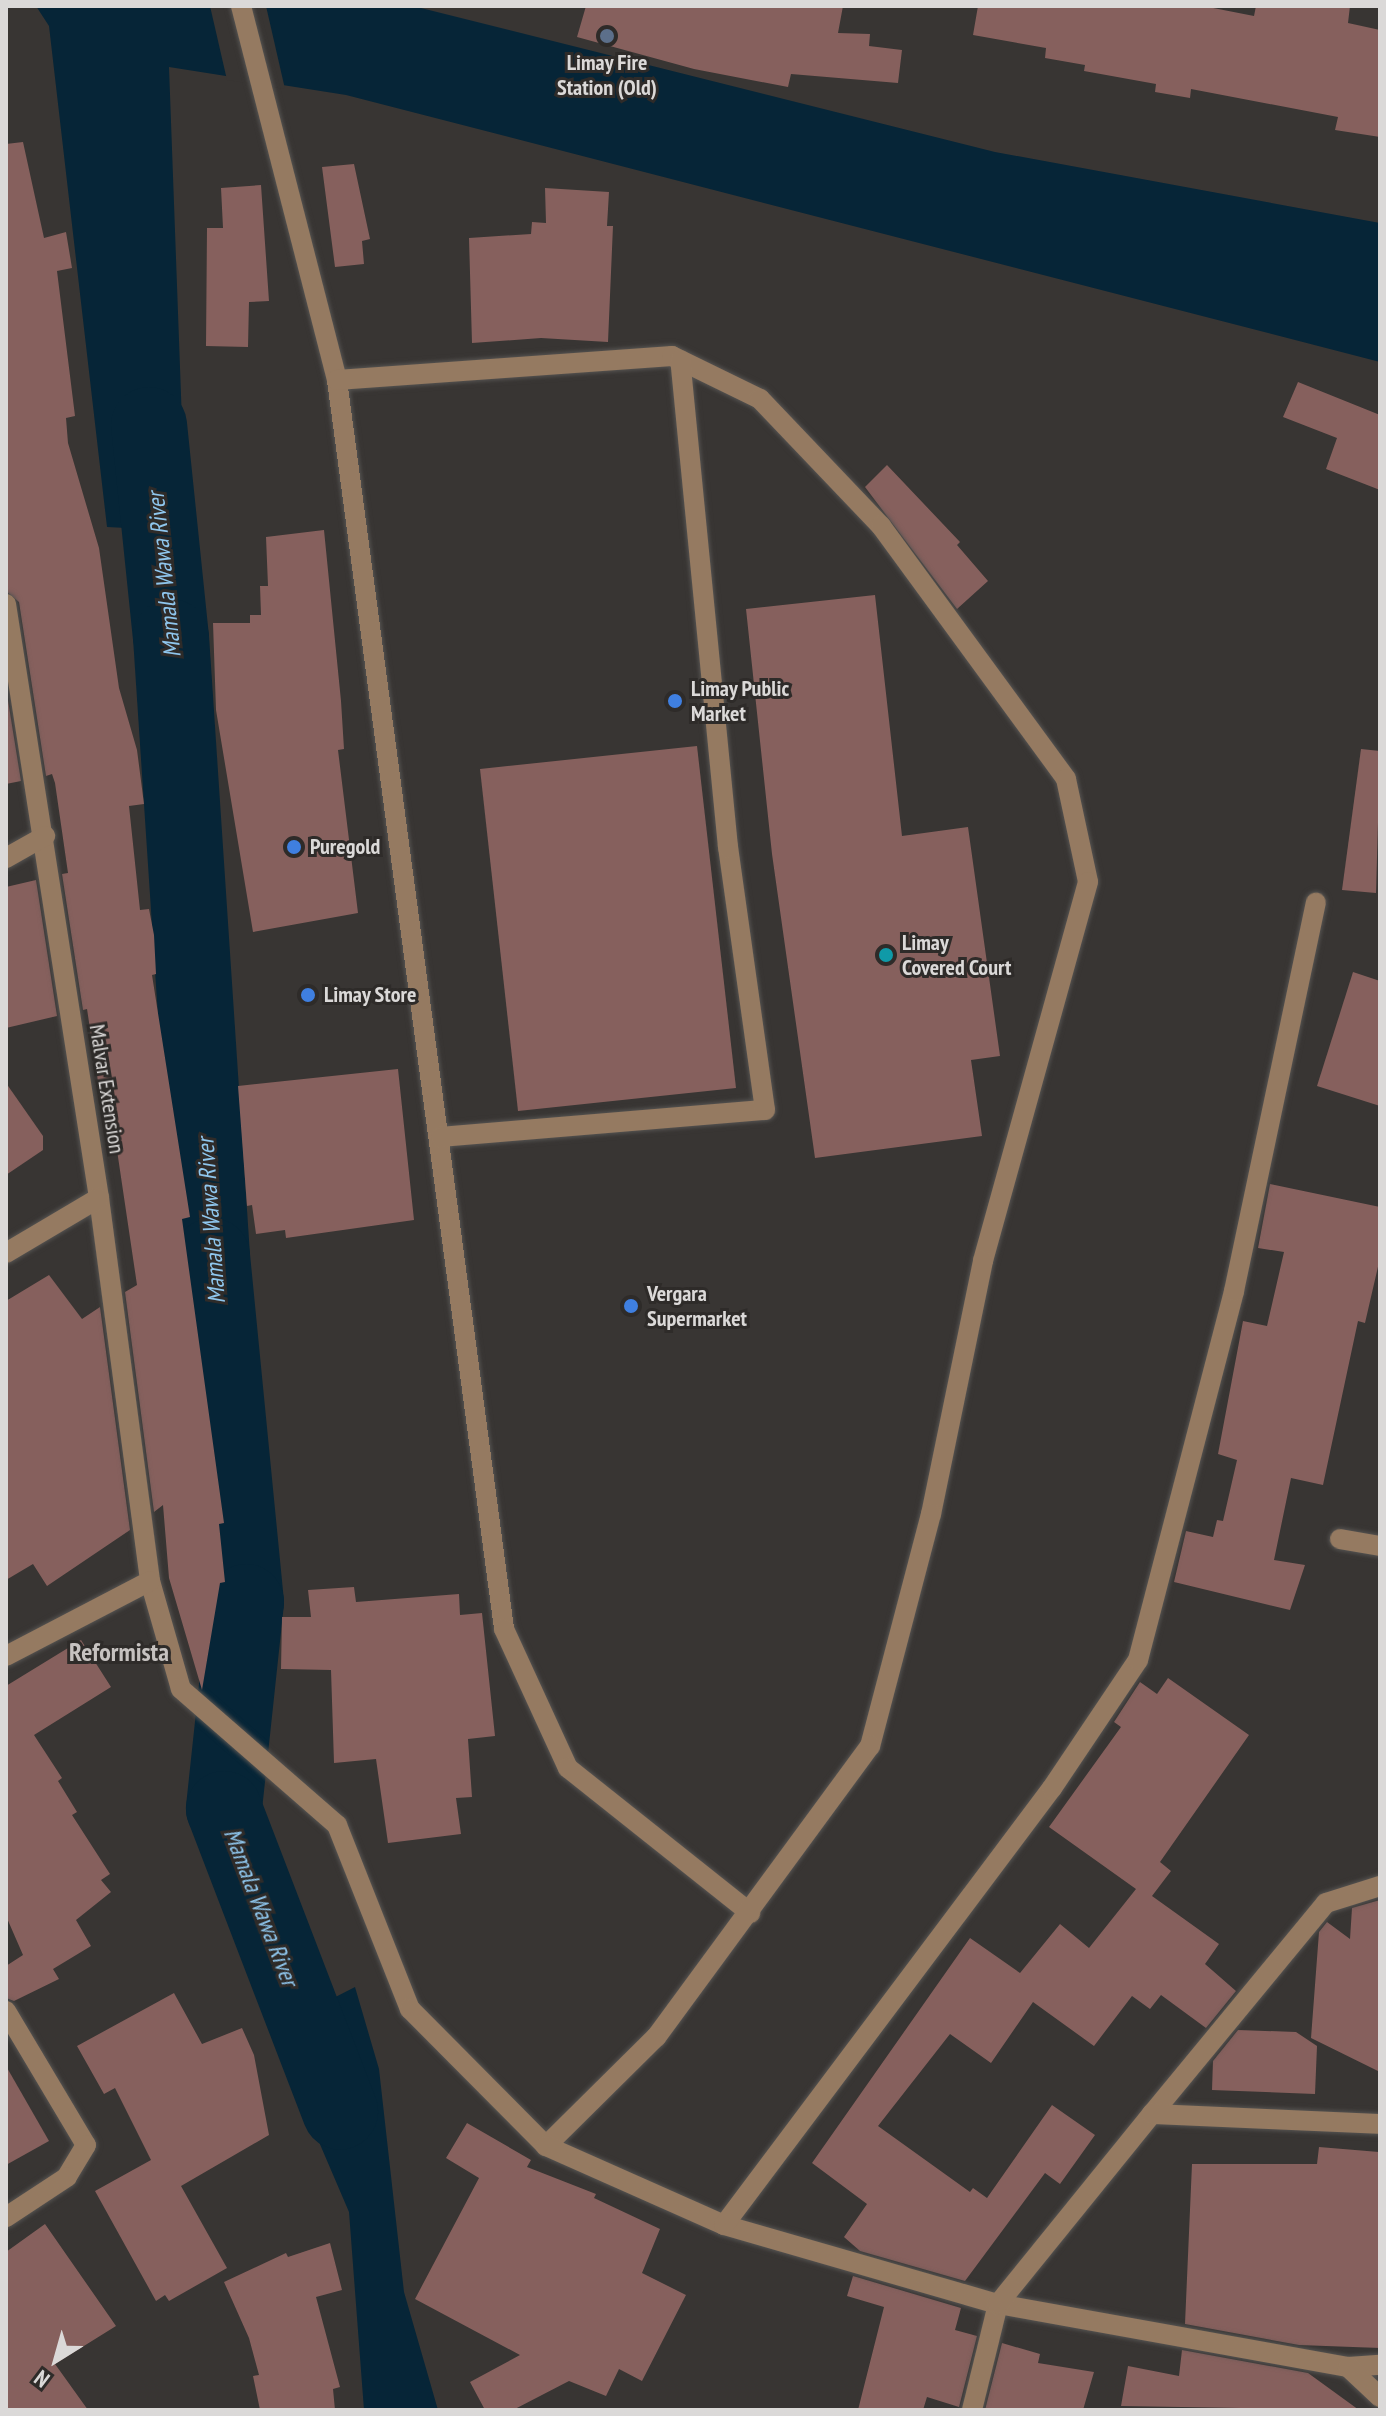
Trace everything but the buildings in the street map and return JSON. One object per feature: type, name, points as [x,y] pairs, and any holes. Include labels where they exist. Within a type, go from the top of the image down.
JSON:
[{"type":"street","points":[[241,6],[267,123],[337,380],[441,1137],[504,1629],[568,1768],[750,1913]]},
{"type":"street","points":[[337,380],[672,356],[760,399],[881,526],[1066,779],[1088,882],[983,1261],[931,1514],[870,1746],[656,2037],[546,2146],[724,2225],[998,2304],[1348,2367],[1380,2365]]},
{"type":"street","points":[[441,1137],[765,1110],[728,847],[680,360]]},
{"type":"street","name":"Malvar Extension","points":[[6,604],[45,836],[99,1198],[150,1581],[181,1689],[337,1825],[410,2009],[546,2146]]},
{"type":"street","points":[[6,858],[45,836]]},
{"type":"street","points":[[724,2225],[1034,1813],[1138,1660],[1234,1291],[1316,903]]},
{"type":"street","points":[[6,1253],[99,1198]]},
{"type":"street","points":[[1340,1539],[1380,1546]]},
{"type":"street","points":[[6,1656],[150,1581]]},
{"type":"street","points":[[972,2410],[998,2304],[1326,1903],[1380,1886]]},
{"type":"street","points":[[6,2011],[86,2145],[67,2177],[6,2217]]},
{"type":"street","points":[[1152,2114],[1380,2124]]},
{"type":"street","points":[[1348,2367],[1380,2397]]},
{"type":"water","points":[[36,6],[413,6],[995,152],[1380,223],[1380,362],[346,95],[169,67],[186,531],[107,527],[49,26]]},
{"type":"water","points":[[355,1987],[379,2069],[404,2292],[438,2410],[364,2410],[349,2212],[271,2030]]},
{"type":"pier","points":[[210,6],[266,6],[285,89],[227,80]]},
{"type":"waterway","name":"Mamala Wawa River","points":[[149,425],[171,637],[212,1256],[246,1602],[224,1809],[340,2111]]},
{"type":"place","name":"Limay Fire Station (Old)","points":[[607,36]]},
{"type":"place","name":"Limay Public Market","points":[[675,701]]},
{"type":"place","name":"Puregold","points":[[294,847]]},
{"type":"place","name":"Limay Covered Court","points":[[886,955]]},
{"type":"place","name":"Limay Store","points":[[308,995]]},
{"type":"place","name":"Vergara Supermarket","points":[[631,1306]]},
{"type":"district","name":"Reformista","points":[[119,1652]]}]
